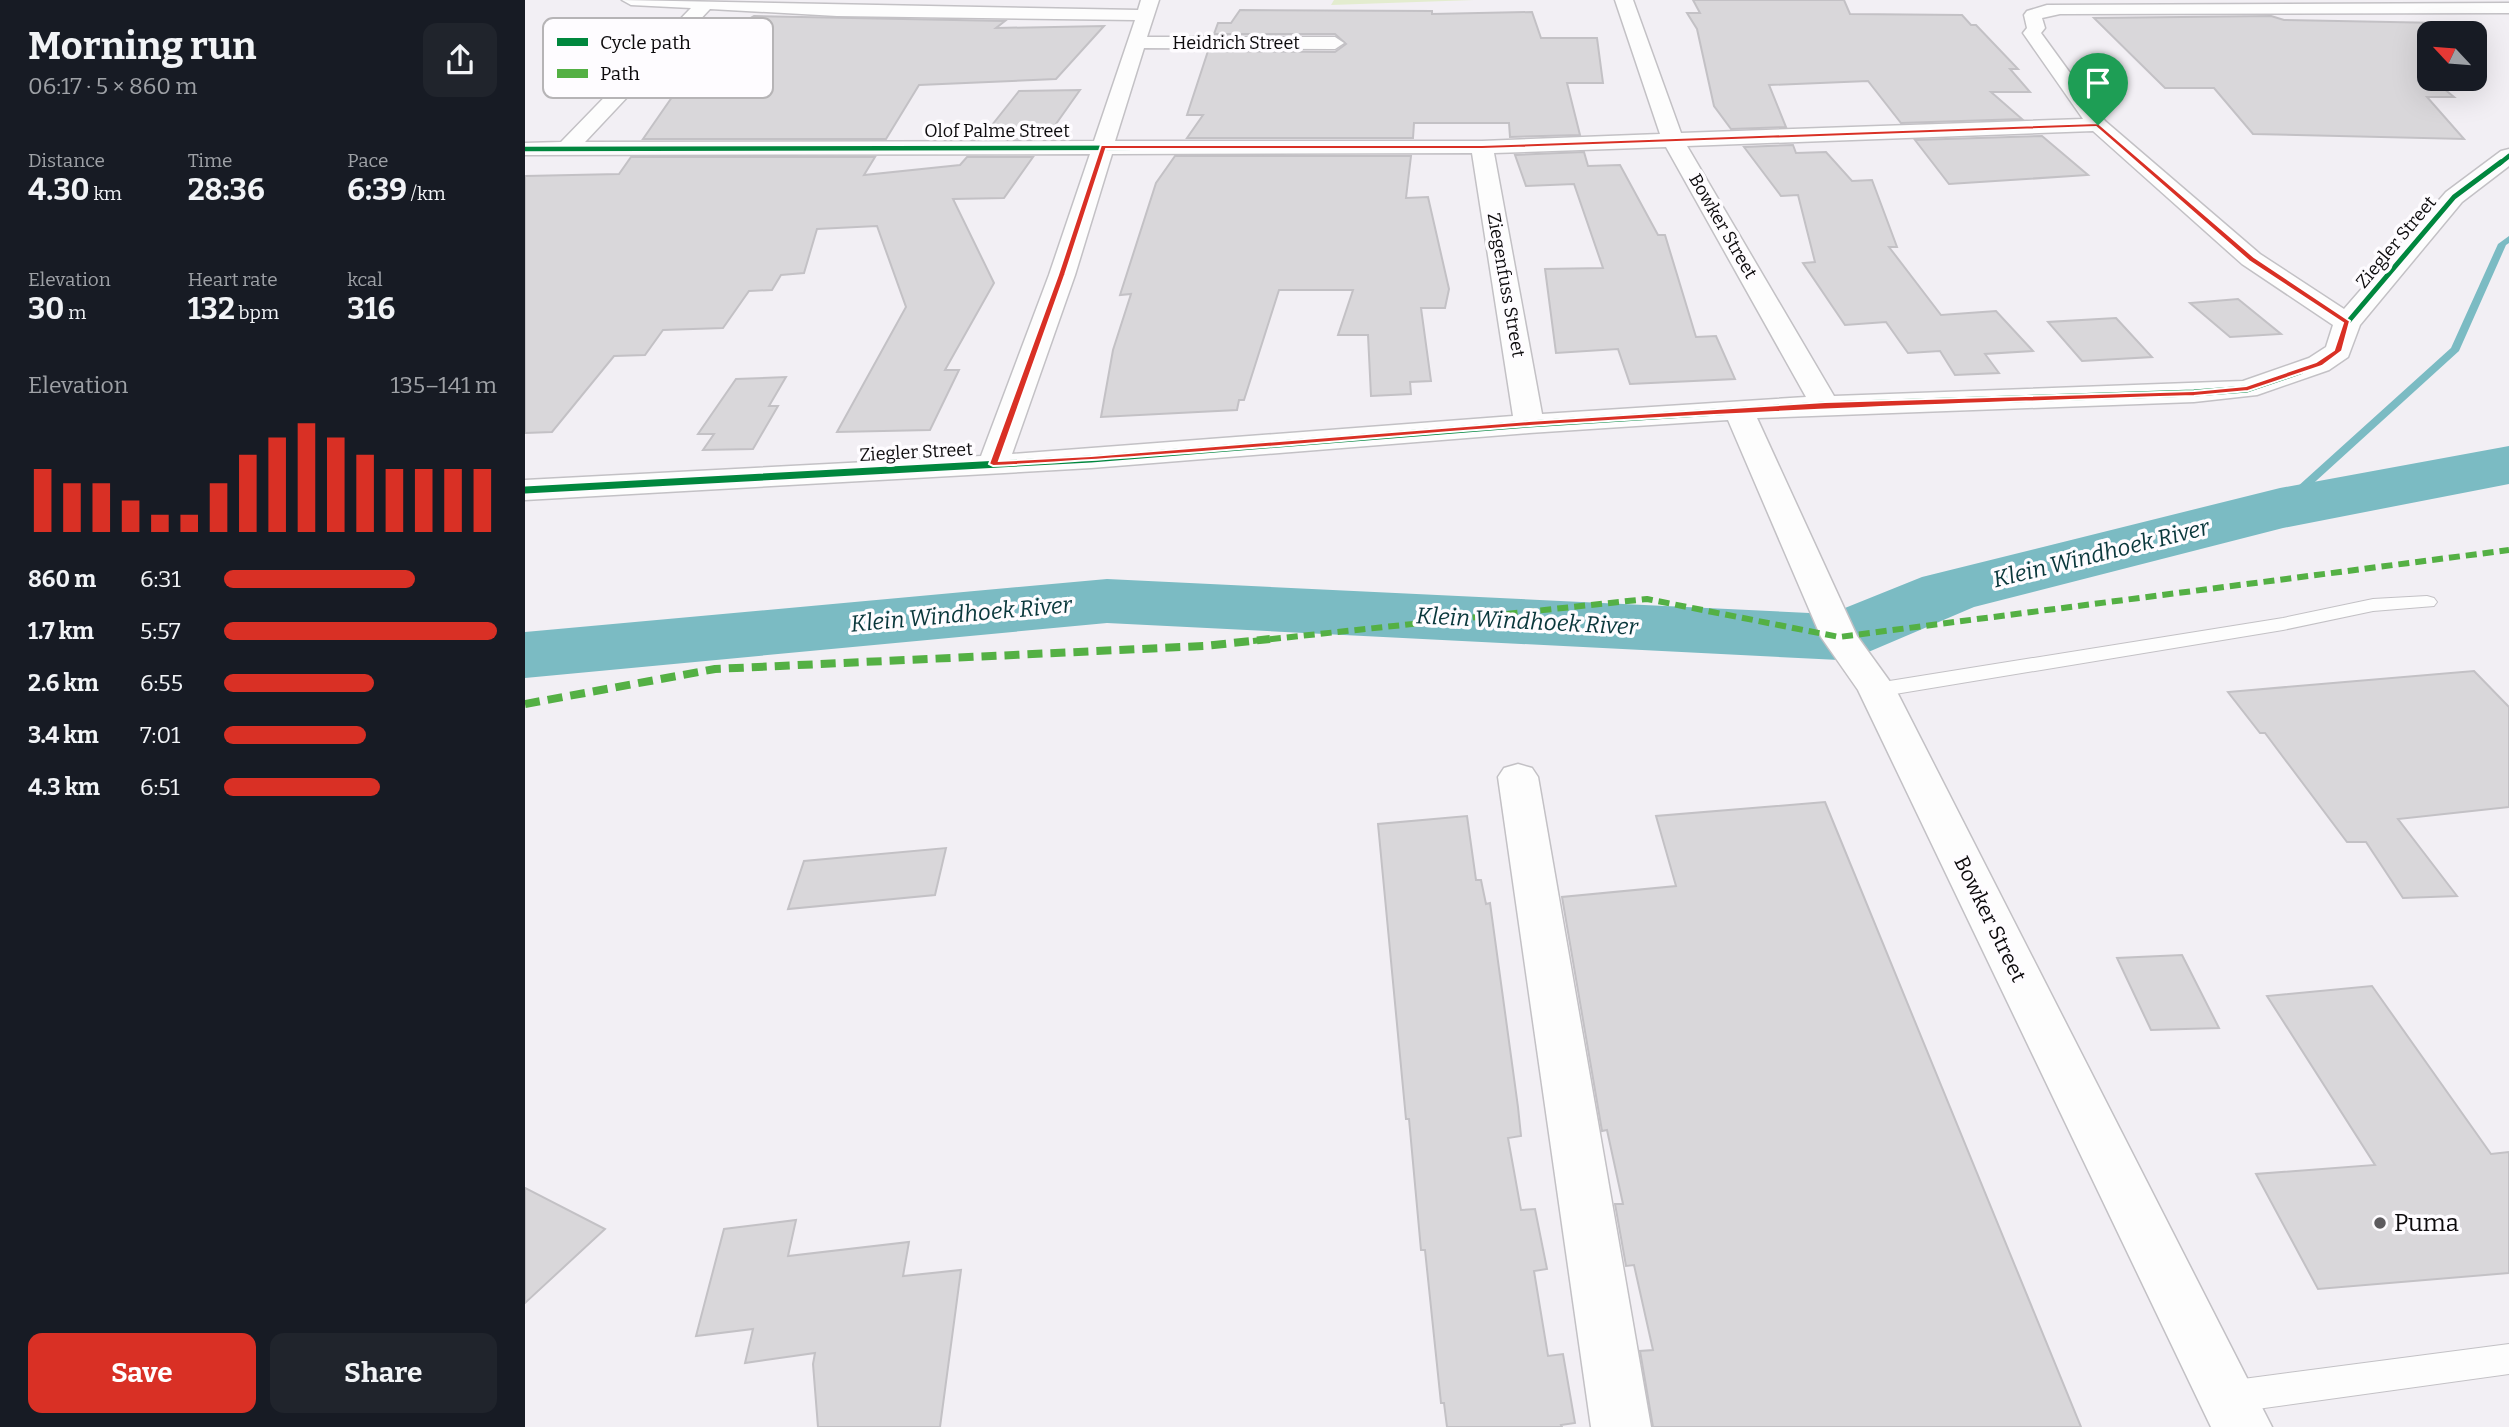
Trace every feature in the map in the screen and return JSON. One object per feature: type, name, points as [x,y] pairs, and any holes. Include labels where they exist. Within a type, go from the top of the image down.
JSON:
[{"type":"street","points":[[631,0],[837,10],[1147,8],[1062,275],[993,464]]},
{"type":"street","name":"Bowker Street","points":[[1624,0],[1673,140],[1825,405]]},
{"type":"street","points":[[2015,5],[2069,2],[2509,1]]},
{"type":"street","points":[[692,18],[705,4]]},
{"type":"street","points":[[2347,323],[2251,259],[2098,125],[2027,24],[2047,10],[2060,9],[2509,8]]},
{"type":"street","name":"Heidrich Street","points":[[1137,42],[1335,43]]},
{"type":"street","points":[[568,148],[616,98]]},
{"type":"street","name":"Olof Palme Street","points":[[525,149],[1482,147],[2098,125]]},
{"type":"street","name":"Ziegenfuss Street","points":[[1482,147],[1529,424]]},
{"type":"street","name":"Ziegler Street","points":[[525,490],[1091,459],[1529,424],[1825,405],[2194,393],[2248,388],[2319,364],[2337,351],[2347,323],[2454,197],[2509,156]]},
{"type":"street","name":"Bowker Street","points":[[1739,412],[1839,637],[1877,690],[2235,1412]]},
{"type":"street","points":[[1518,778],[1621,1427]]},
{"type":"lane","points":[[1877,690],[2283,624],[2373,605],[2427,602]]},
{"type":"lane","points":[[2235,1412],[2509,1359]]},
{"type":"green space","points":[[1334,0],[1474,0],[1331,5]]},
{"type":"building","points":[[1693,0],[1844,0],[1850,14],[1962,15],[1971,25],[1976,25],[2018,69],[2010,69],[2030,92],[1991,92],[2022,119],[1901,123],[1868,81],[1769,85],[1786,127],[1731,129],[1714,106],[1697,29],[1687,13],[1700,13]]},
{"type":"building","points":[[1240,10],[1432,11],[1432,14],[1532,12],[1541,38],[1597,38],[1603,83],[1567,83],[1580,135],[1510,137],[1509,123],[1414,123],[1413,138],[1187,138],[1203,115],[1187,115],[1208,51],[1335,52],[1346,44],[1335,34],[1214,34],[1218,23],[1231,23]]},
{"type":"building","points":[[754,16],[1005,21],[996,28],[1104,26],[1056,79],[919,85],[886,139],[643,139],[671,98],[773,98],[773,18],[751,18]]},
{"type":"building","points":[[2271,16],[2284,20],[2417,23],[2417,91],[2447,91],[2454,97],[2427,97],[2464,139],[2253,134],[2214,88],[2165,88],[2094,18]]},
{"type":"building","points":[[1080,90],[1046,138],[981,139],[1019,91]]},
{"type":"building","points":[[2042,136],[2088,175],[1949,184],[1915,140]]},
{"type":"building","points":[[1793,145],[1796,153],[1826,152],[1852,181],[1872,180],[1897,247],[1889,247],[1941,315],[1996,311],[2033,351],[1985,354],[1999,373],[1955,375],[1940,351],[1908,353],[1886,322],[1845,325],[1803,263],[1815,262],[1798,195],[1781,196],[1744,147]]},
{"type":"building","points":[[1584,152],[1588,166],[1620,165],[1658,235],[1665,235],[1696,337],[1716,336],[1735,379],[1630,384],[1618,349],[1556,353],[1545,269],[1603,268],[1574,184],[1526,186],[1515,155]]},
{"type":"building","points":[[1175,156],[1411,156],[1406,198],[1428,197],[1449,289],[1445,308],[1421,308],[1431,381],[1410,382],[1411,394],[1371,396],[1368,335],[1338,335],[1353,290],[1279,290],[1244,400],[1239,400],[1237,410],[1101,417],[1113,350],[1131,294],[1120,295],[1156,183]]},
{"type":"building","points":[[631,157],[875,157],[864,175],[960,165],[967,157],[1033,157],[1004,198],[953,199],[994,283],[945,370],[959,370],[930,430],[837,432],[906,307],[877,226],[817,229],[804,273],[781,275],[772,290],[749,291],[723,328],[663,330],[645,355],[614,356],[552,432],[525,433],[525,176],[619,174]]},
{"type":"building","points":[[2238,299],[2281,334],[2230,337],[2190,303]]},
{"type":"building","points":[[2116,318],[2152,357],[2082,361],[2048,322]]},
{"type":"building","points":[[786,377],[769,406],[778,406],[753,449],[703,450],[714,434],[698,434],[736,379]]},
{"type":"building","points":[[2474,671],[2509,707],[2509,807],[2398,819],[2457,896],[2403,898],[2366,842],[2347,842],[2265,733],[2260,733],[2228,692]]},
{"type":"building","points":[[1825,802],[2081,1427],[1653,1427],[1640,1351],[1653,1350],[1634,1265],[1626,1266],[1615,1204],[1623,1204],[1607,1130],[1602,1131],[1562,897],[1676,886],[1656,816]]},
{"type":"building","points":[[1467,816],[1476,880],[1481,880],[1486,904],[1490,903],[1518,1107],[1521,1136],[1508,1138],[1521,1210],[1535,1209],[1547,1269],[1534,1271],[1548,1356],[1563,1354],[1575,1423],[1561,1425],[1562,1427],[1447,1427],[1444,1403],[1441,1403],[1425,1250],[1421,1250],[1409,1119],[1406,1119],[1378,824]]},
{"type":"building","points":[[946,848],[935,895],[788,909],[804,861]]},
{"type":"building","points":[[2182,955],[2219,1028],[2151,1030],[2117,958]]},
{"type":"building","points":[[2372,986],[2491,1154],[2509,1152],[2509,1273],[2318,1289],[2256,1174],[2375,1165],[2267,996]]},
{"type":"building","points":[[525,1188],[605,1229],[525,1303]]},
{"type":"building","points":[[796,1220],[788,1256],[909,1242],[903,1276],[961,1270],[940,1427],[818,1427],[813,1364],[815,1353],[745,1363],[753,1329],[696,1336],[724,1229]]},
{"type":"waterway","points":[[2280,508],[2455,349],[2502,244],[2509,239]]},
{"type":"waterway","name":"Klein Windhoek River","points":[[525,655],[1107,601],[1839,637],[1948,592],[2280,508],[2509,465]]},
{"type":"marked path","points":[[525,704],[715,669],[1204,646],[1647,599],[1839,637],[2509,550]]},
{"type":"cycle path","points":[[525,149],[1482,147],[2098,125]]},
{"type":"cycle path","points":[[525,490],[1091,459],[1529,424],[1825,405],[2247,389],[2319,364],[2338,351],[2347,323],[2454,197],[2509,156]]},
{"type":"place","name":"Puma","points":[[2380,1223]]},
{"type":"route","points":[[2098,125],[2251,259],[2347,323],[2337,351],[2319,364],[2248,388],[2194,393],[1825,405],[993,464],[1062,275],[1104,147],[1482,147],[2098,125]]}]
